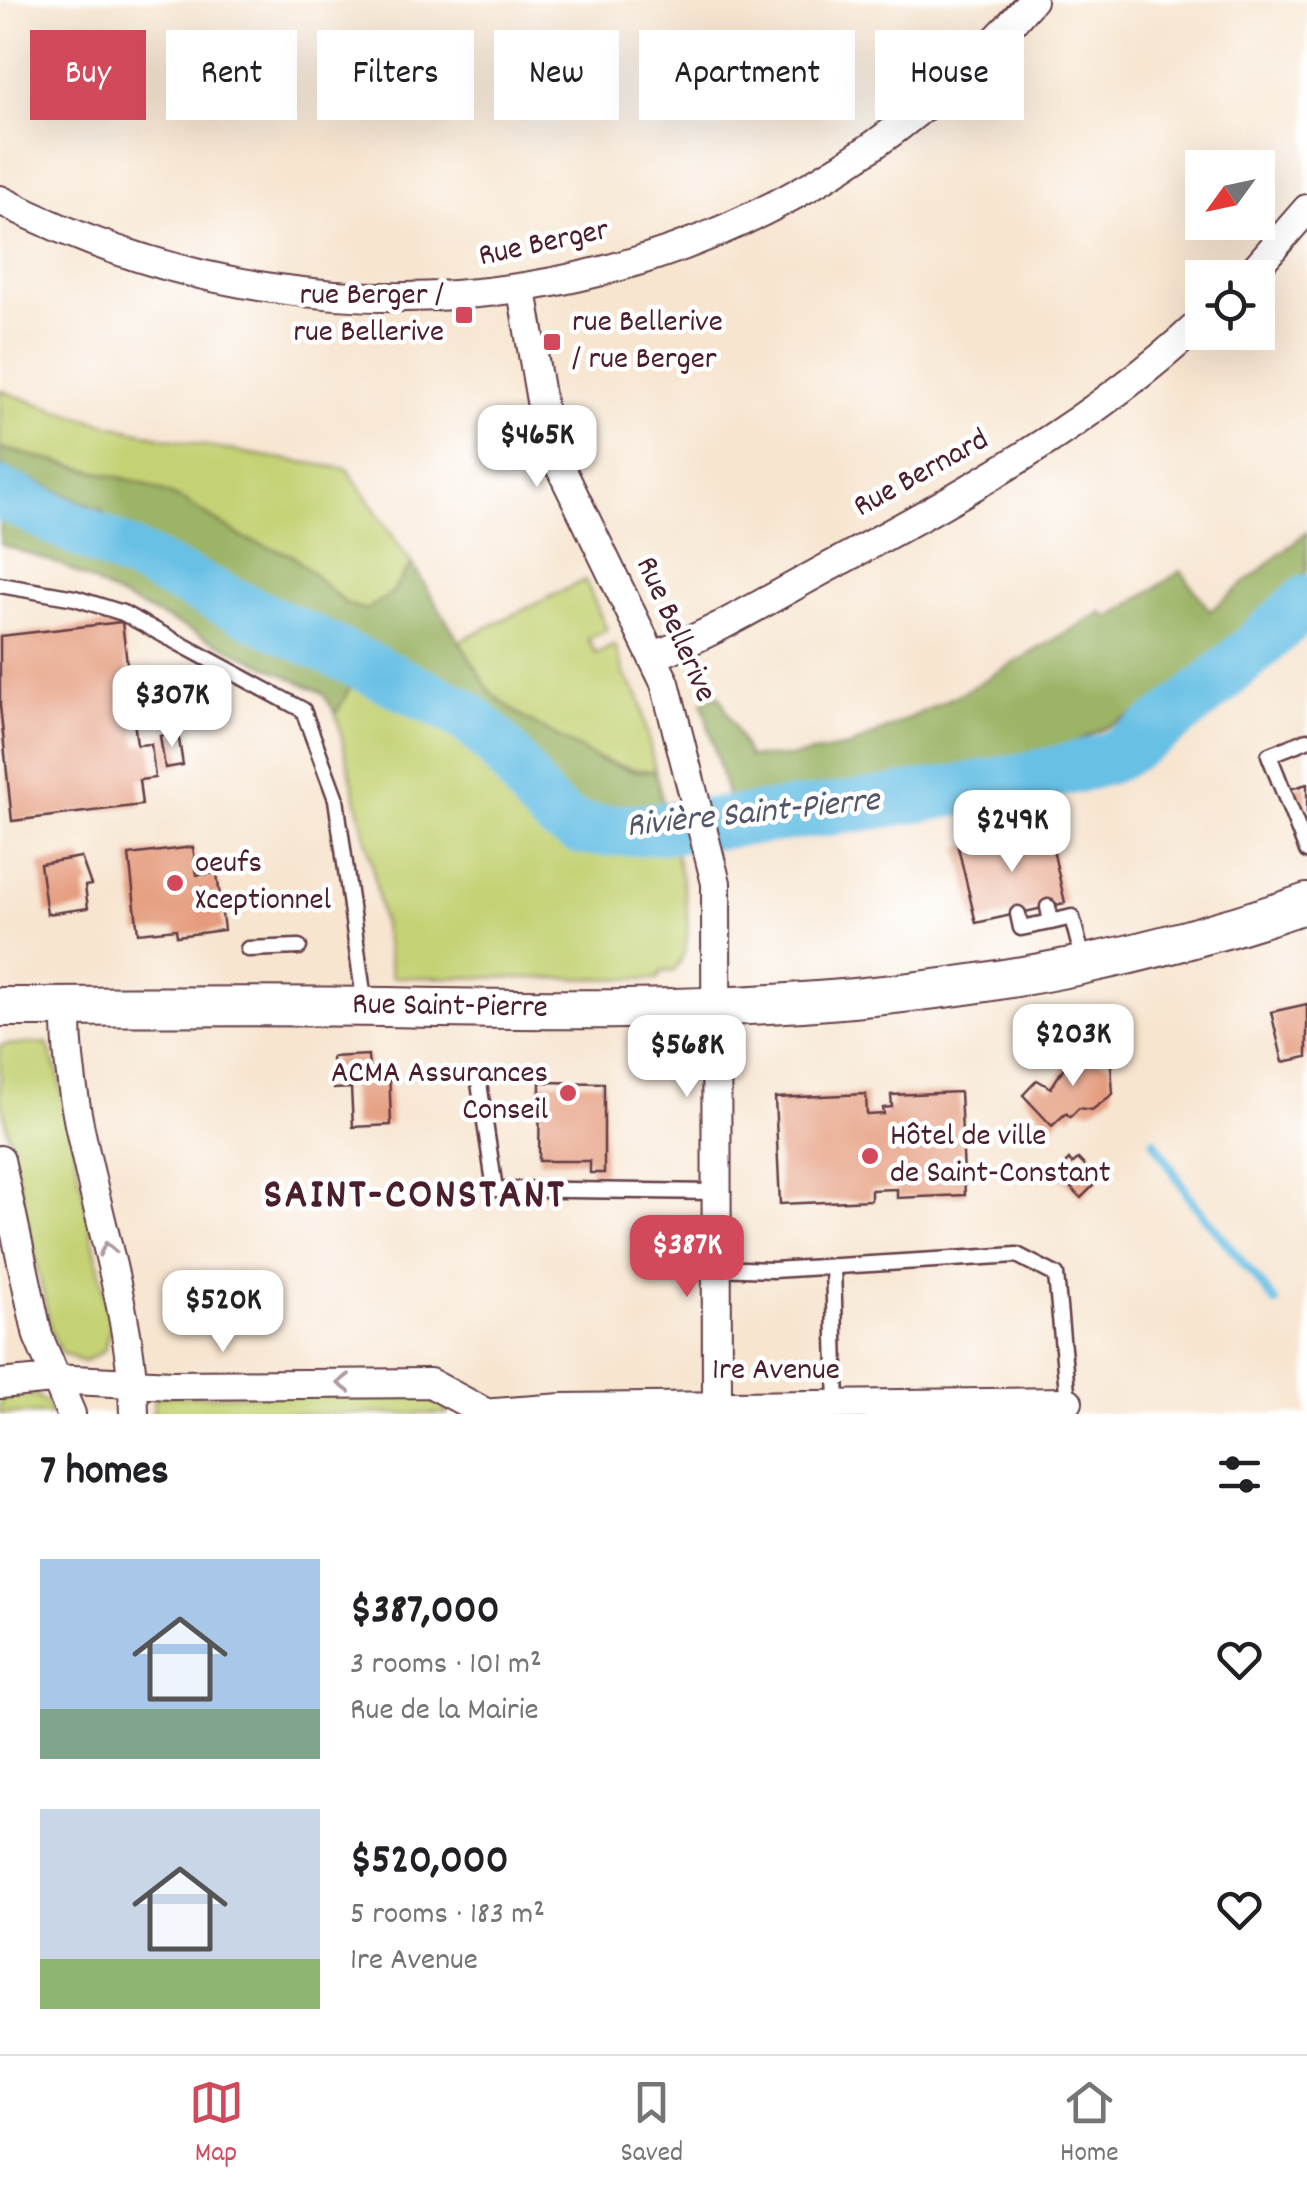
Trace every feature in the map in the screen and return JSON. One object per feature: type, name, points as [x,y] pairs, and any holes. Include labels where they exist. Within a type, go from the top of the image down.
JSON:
[{"type":"main road","name":"Rue Saint-Pierre","points":[[0,1006],[717,1009],[918,995],[1085,966],[1203,936],[1307,903]]},
{"type":"street","name":"Rue Berger","points":[[0,200],[110,249],[255,286],[369,298],[522,290],[683,246],[762,212],[832,174],[954,82],[1032,0]]},
{"type":"street","points":[[1263,260],[1307,210]]},
{"type":"street","name":"Rue Bellerive","points":[[522,290],[548,442],[654,656],[674,711],[710,858],[718,910],[716,1411]]},
{"type":"street","name":"Rue Bernard","points":[[654,656],[1004,471],[1105,404],[1185,336]]},
{"type":"street","points":[[67,1007],[71,1067],[134,1382],[134,1414]]},
{"type":"street","points":[[0,1160],[38,1336],[70,1414]]},
{"type":"street","name":"1re Avenue","points":[[0,1384],[53,1379],[430,1383],[482,1413],[1068,1402]]},
{"type":"lane","points":[[0,585],[75,598],[123,613],[304,710],[336,800],[365,1007]]},
{"type":"lane","points":[[1307,740],[1269,755],[1307,851]]},
{"type":"lane","points":[[1018,914],[1021,928],[1050,914],[1072,917],[1085,966]]},
{"type":"lane","points":[[248,949],[299,947]]},
{"type":"lane","points":[[479,1083],[496,1189],[716,1192]]},
{"type":"lane","points":[[716,1268],[833,1266],[1017,1255],[1056,1275],[1068,1402]]},
{"type":"lane","points":[[833,1266],[836,1406]]},
{"type":"green space","points":[[0,390],[128,430],[347,469],[412,564],[391,594],[367,611],[346,604],[292,555],[245,539],[183,500],[142,483],[0,448]]},
{"type":"green space","points":[[0,448],[142,483],[183,500],[245,539],[292,555],[346,604],[366,610],[391,594],[412,564],[491,693],[522,717],[601,761],[632,771],[655,771],[666,816],[631,820],[586,812],[552,797],[470,700],[410,679],[368,646],[124,542],[101,510],[0,466]]},
{"type":"green space","points":[[0,508],[355,677],[336,714],[323,693],[116,595],[62,565],[0,544]]},
{"type":"green space","points":[[1307,532],[1307,572],[1152,706],[1041,758],[729,802],[702,702],[719,695],[749,757],[790,757],[849,747],[960,694],[1102,612],[1108,619],[1181,571],[1210,611]]},
{"type":"green space","points":[[585,580],[607,630],[588,639],[596,654],[615,645],[625,676],[640,698],[655,771],[591,756],[526,721],[488,689],[457,642]]},
{"type":"green space","points":[[355,677],[481,734],[536,819],[573,838],[603,845],[672,839],[688,926],[682,958],[674,971],[661,972],[658,979],[392,977],[372,864],[336,714]]},
{"type":"green space","points":[[47,1043],[58,1073],[111,1325],[104,1351],[83,1362],[62,1353],[51,1331],[0,1096],[0,1045]]},
{"type":"green space","points":[[431,1392],[445,1400],[447,1414],[153,1414],[154,1401],[160,1396]]},
{"type":"green space","points":[[0,1395],[36,1395],[51,1408],[51,1414],[0,1414]]},
{"type":"building","points":[[122,622],[137,745],[151,744],[155,778],[139,780],[142,805],[12,821],[0,706],[0,636]]},
{"type":"building","points":[[178,733],[183,765],[165,768],[160,736]]},
{"type":"building","points":[[1307,784],[1307,824],[1301,826],[1290,789]]},
{"type":"building","points":[[1048,827],[1065,903],[976,923],[958,847]]},
{"type":"building","name":"oeufs Xceptionnel","points":[[193,847],[197,875],[217,873],[224,930],[177,936],[176,929],[138,933],[129,855]]},
{"type":"building","points":[[81,857],[91,885],[85,886],[88,908],[47,914],[40,864]]},
{"type":"building","points":[[1307,1004],[1307,1057],[1283,1062],[1271,1012]]},
{"type":"building","points":[[368,1055],[369,1068],[389,1067],[391,1125],[353,1127],[351,1088],[334,1089],[332,1057]]},
{"type":"building","points":[[1087,1055],[1111,1065],[1113,1094],[1092,1110],[1079,1108],[1070,1117],[1066,1113],[1052,1126],[1023,1095],[1037,1080],[1051,1088],[1068,1061]]},
{"type":"building","points":[[540,1082],[604,1083],[604,1173],[590,1173],[590,1161],[539,1161]]},
{"type":"building","name":"Hôtel de ville de Saint-Constant","points":[[960,1092],[965,1195],[897,1198],[897,1189],[871,1190],[871,1200],[780,1204],[775,1098],[866,1094],[867,1115],[884,1114],[883,1108],[892,1107],[891,1095]]},
{"type":"building","points":[[1078,1159],[1099,1180],[1081,1198],[1056,1173],[1069,1160],[1072,1164]]},
{"type":"waterway","name":"Rivière Saint-Pierre","points":[[0,493],[455,709],[495,742],[555,815],[579,828],[614,831],[848,807],[1083,766],[1118,754],[1168,721],[1307,601]]},
{"type":"waterway","points":[[1154,1141],[1192,1201],[1276,1303]]},
{"type":"place","name":"rue Berger / rue Bellerive","points":[[464,315]]},
{"type":"place","name":"rue Bellerive / rue Berger","points":[[552,342]]},
{"type":"place","name":"oeufs Xceptionnel","points":[[175,883]]},
{"type":"place","name":"ACMA Assurances Conseil","points":[[568,1093]]},
{"type":"place","name":"Hôtel de ville de Saint-Constant","points":[[870,1156]]},
{"type":"district","name":"SAINT-CONSTANT","points":[[415,1198]]}]
